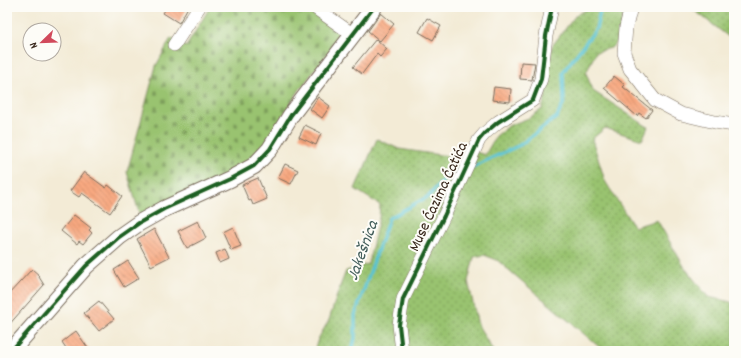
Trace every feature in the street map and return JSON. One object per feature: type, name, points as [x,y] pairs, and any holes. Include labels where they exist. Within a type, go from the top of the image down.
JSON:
[{"type":"street","points":[[174,45],[199,7]]},
{"type":"street","points":[[314,7],[352,34]]},
{"type":"street","points":[[11,351],[86,266],[138,223],[254,166],[270,150],[291,115],[374,7]]},
{"type":"street","name":"Muse Ćazima Ćatića","points":[[402,351],[399,325],[403,299],[479,140],[498,122],[533,100],[541,79],[546,36],[552,7]]},
{"type":"street","points":[[631,7],[626,27],[624,52],[630,69],[650,94],[656,100],[681,114],[734,126]]},
{"type":"green space","points":[[210,7],[305,7],[343,34],[300,89],[261,150],[233,173],[140,216],[127,172],[156,66],[171,38],[186,47]]},
{"type":"green space","points":[[591,7],[625,7],[617,42],[611,48],[596,52],[586,73],[593,91],[648,127],[642,140],[605,128],[592,139],[605,181],[634,227],[657,220],[685,268],[708,297],[731,302],[734,308],[734,351],[604,351],[497,260],[484,255],[474,257],[468,281],[478,325],[493,351],[314,351],[318,339],[329,320],[346,271],[368,264],[379,218],[380,205],[355,189],[377,139],[399,149],[454,157],[470,150],[485,155],[496,136],[510,125],[529,118],[542,109],[545,98],[552,46],[576,15]]},
{"type":"green space","points":[[690,7],[734,7],[734,41]]},
{"type":"building","points":[[167,7],[188,7],[179,23],[163,13]]},
{"type":"building","points":[[381,13],[394,24],[380,41],[368,31]]},
{"type":"building","points":[[427,18],[441,26],[433,40],[419,32]]},
{"type":"building","points":[[376,39],[387,49],[380,57],[377,54],[362,74],[353,67]]},
{"type":"building","points":[[521,62],[535,63],[532,80],[520,79]]},
{"type":"building","points":[[614,76],[625,85],[623,87],[652,110],[646,118],[639,113],[637,116],[604,88]]},
{"type":"building","points":[[494,87],[511,89],[510,102],[492,100]]},
{"type":"building","points":[[318,97],[330,106],[322,118],[310,109]]},
{"type":"building","points":[[305,125],[321,133],[316,145],[299,137]]},
{"type":"building","points":[[285,164],[298,170],[291,184],[278,178]]},
{"type":"building","points":[[84,172],[106,188],[108,185],[122,196],[110,213],[82,193],[79,197],[70,191]]},
{"type":"building","points":[[258,178],[267,199],[253,205],[251,200],[249,201],[242,185]]},
{"type":"building","points":[[74,215],[91,228],[89,230],[92,233],[83,244],[79,241],[77,244],[61,231]]},
{"type":"building","points":[[198,221],[206,238],[187,248],[178,231]]},
{"type":"building","points":[[233,227],[241,246],[231,250],[223,232]]},
{"type":"building","points":[[154,229],[169,257],[151,266],[137,239]]},
{"type":"building","points":[[225,249],[229,259],[220,263],[216,253]]},
{"type":"building","points":[[128,261],[139,278],[124,287],[114,270]]},
{"type":"building","points":[[32,269],[40,276],[39,277],[44,285],[7,327],[7,296]]},
{"type":"building","points":[[99,301],[114,319],[99,331],[84,313]]},
{"type":"building","points":[[76,331],[90,351],[68,351],[62,342]]},
{"type":"waterway","name":"Jakešnica","points":[[470,168],[520,145],[557,117],[564,102],[563,72],[596,29],[601,7]]},
{"type":"waterway","name":"Jakešnica","points":[[352,351],[355,338],[355,315],[389,218],[429,196],[449,173],[458,171]]},
{"type":"cycle path","points":[[11,351],[86,266],[119,237],[139,223],[164,209],[230,179],[254,166],[270,149],[291,115],[374,7]]},
{"type":"cycle path","points":[[402,351],[399,325],[403,299],[479,140],[498,122],[533,100],[541,79],[546,36],[552,7]]}]
